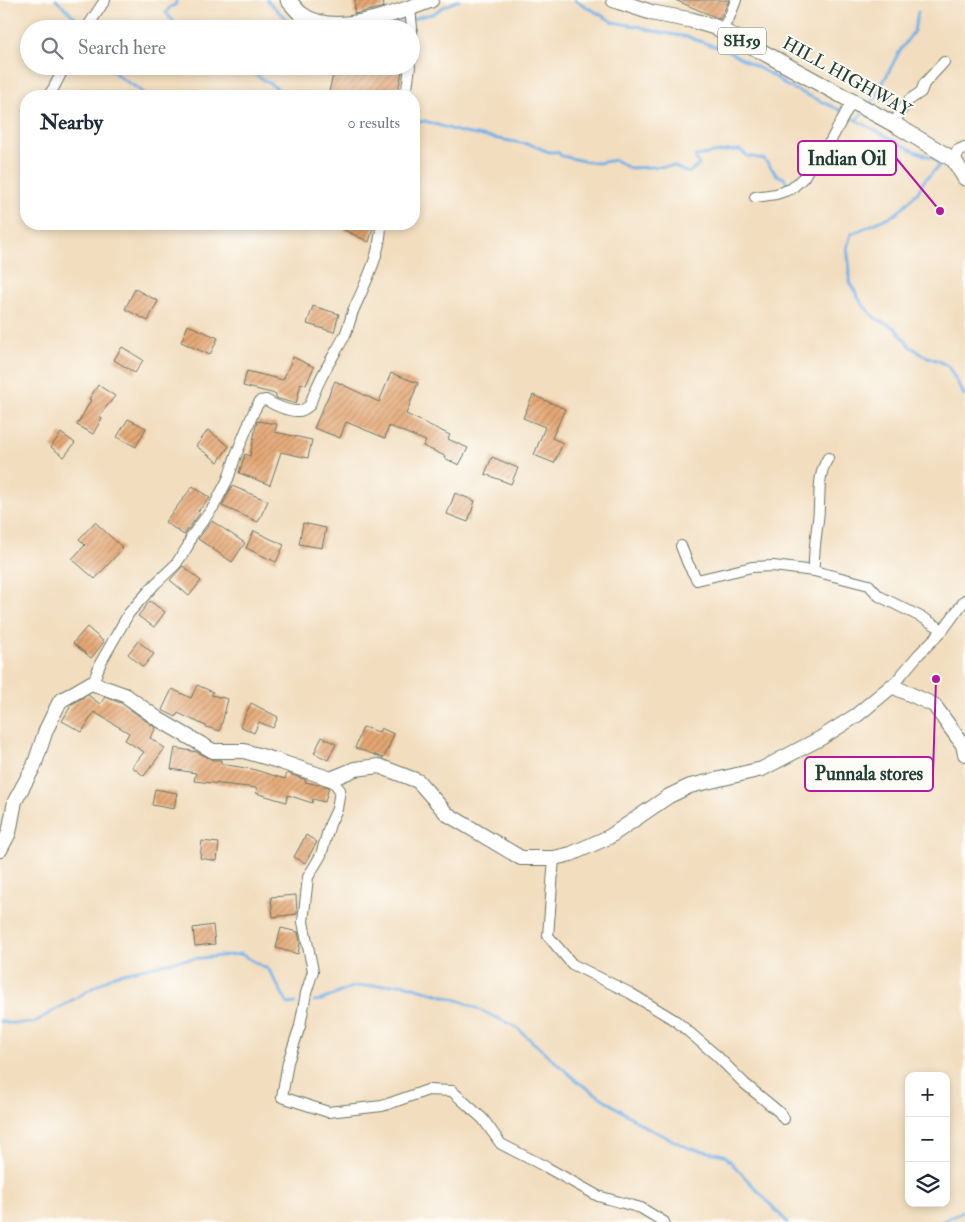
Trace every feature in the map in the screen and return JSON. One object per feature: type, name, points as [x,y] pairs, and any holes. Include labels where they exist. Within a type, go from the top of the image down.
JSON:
[{"type":"main road","points":[[288,0],[302,15],[315,20]]},
{"type":"main road","name":"HILL HIGHWAY","points":[[614,0],[721,30],[894,124],[954,160],[965,178]]},
{"type":"main road","points":[[368,20],[380,18],[417,3]]},
{"type":"main road","points":[[0,850],[8,833],[15,801],[34,766],[46,730],[60,701],[91,683],[125,695],[158,719],[213,751],[244,751],[331,779],[355,768],[379,766],[418,781],[447,814],[521,858],[554,858],[571,854],[609,837],[669,796],[690,786],[762,769],[821,738],[857,715],[892,686],[934,705],[963,746],[965,754]]},
{"type":"street","points":[[92,20],[105,0]]},
{"type":"street","points":[[721,30],[729,18],[736,0]]},
{"type":"street","points":[[414,20],[417,3]]},
{"type":"street","points":[[894,124],[909,100],[921,92],[924,84],[944,62]]},
{"type":"street","points":[[52,90],[60,75]]},
{"type":"street","points":[[407,90],[409,75]]},
{"type":"street","points":[[755,197],[776,194],[790,189],[804,177],[812,164],[861,106]]},
{"type":"street","points":[[954,160],[958,151],[965,148]]},
{"type":"street","points":[[94,684],[96,672],[129,613],[176,564],[188,546],[191,537],[198,530],[216,501],[228,479],[254,411],[260,401],[266,400],[273,405],[300,411],[310,405],[324,372],[345,334],[366,284],[377,249],[380,230]]},
{"type":"street","points":[[814,571],[813,554],[816,542],[820,480],[824,464],[828,458]]},
{"type":"street","points":[[681,546],[697,580],[752,567],[772,566],[814,571],[869,585],[879,596],[943,630]]},
{"type":"street","points":[[892,686],[943,630],[965,600]]},
{"type":"street","points":[[331,779],[340,790],[337,810],[330,824],[321,855],[308,877],[305,902],[304,922],[313,971],[306,994],[300,1026],[288,1062],[282,1097],[328,1112],[382,1106],[428,1090],[452,1091],[483,1119],[501,1144],[546,1166],[598,1196],[641,1208],[664,1222]]},
{"type":"street","points":[[554,858],[548,936],[559,951],[572,964],[630,993],[676,1021],[717,1056],[745,1084],[779,1112],[784,1119]]},
{"type":"building","points":[[355,0],[383,0],[384,7],[354,14]]},
{"type":"building","points":[[675,0],[729,0],[720,19]]},
{"type":"building","points":[[333,75],[401,75],[398,90],[329,90]]},
{"type":"building","points":[[344,230],[372,230],[369,242]]},
{"type":"building","points":[[135,289],[158,301],[148,321],[125,309]]},
{"type":"building","points":[[313,306],[339,314],[334,332],[307,324]]},
{"type":"building","points":[[188,325],[218,338],[210,355],[181,342]]},
{"type":"building","points":[[122,347],[143,360],[135,373],[114,360]]},
{"type":"building","points":[[293,357],[314,367],[306,385],[301,383],[296,404],[276,398],[276,394],[243,386],[247,371],[283,380]]},
{"type":"building","points":[[391,373],[418,383],[406,414],[450,435],[448,439],[468,448],[459,465],[423,446],[426,441],[389,426],[385,438],[346,422],[340,438],[314,428],[335,381],[379,402]]},
{"type":"building","points":[[98,385],[115,396],[99,416],[102,418],[93,434],[77,425]]},
{"type":"building","points":[[533,395],[565,409],[552,438],[563,443],[554,463],[534,455],[545,427],[523,418]]},
{"type":"building","points":[[128,419],[146,428],[136,447],[117,437]]},
{"type":"building","points":[[257,421],[277,424],[275,432],[312,440],[308,458],[281,452],[270,485],[239,473],[245,454],[250,456]]},
{"type":"building","points":[[208,430],[229,446],[218,462],[196,446]]},
{"type":"building","points":[[61,433],[75,443],[64,457],[51,447]]},
{"type":"building","points":[[492,457],[518,468],[511,484],[485,474]]},
{"type":"building","points":[[193,486],[210,498],[198,511],[200,513],[184,535],[165,522]]},
{"type":"building","points":[[232,486],[268,501],[258,522],[222,506]]},
{"type":"building","points":[[455,493],[475,501],[468,522],[447,514]]},
{"type":"building","points":[[212,521],[245,543],[232,562],[198,539]]},
{"type":"building","points":[[95,522],[123,548],[95,579],[72,559],[85,545],[79,539]]},
{"type":"building","points":[[303,523],[326,528],[322,548],[299,544]]},
{"type":"building","points":[[254,531],[284,545],[276,562],[246,548]]},
{"type":"building","points":[[183,566],[201,581],[189,596],[170,580]]},
{"type":"building","points":[[150,601],[165,612],[154,627],[138,616]]},
{"type":"building","points":[[87,627],[104,642],[91,658],[73,643]]},
{"type":"building","points":[[138,641],[154,654],[143,667],[128,654]]},
{"type":"building","points":[[197,685],[213,692],[211,695],[228,699],[220,731],[206,727],[178,713],[176,717],[162,710],[172,689],[191,698]]},
{"type":"building","points":[[88,695],[100,704],[105,697],[121,703],[156,728],[150,738],[165,748],[144,776],[132,767],[144,752],[125,740],[129,733],[94,712],[82,732],[62,721],[72,704]]},
{"type":"building","points":[[251,703],[278,717],[273,728],[259,722],[254,733],[240,726]]},
{"type":"building","points":[[363,727],[379,732],[381,728],[394,734],[384,758],[355,748]]},
{"type":"building","points":[[322,737],[336,744],[328,760],[314,753]]},
{"type":"building","points":[[175,748],[197,752],[213,760],[221,760],[221,764],[252,769],[285,779],[287,773],[306,780],[305,782],[329,787],[325,802],[313,799],[312,803],[288,795],[286,802],[256,793],[257,788],[194,781],[196,773],[171,769]]},
{"type":"building","points":[[155,789],[177,793],[174,809],[152,805]]},
{"type":"building","points":[[306,835],[317,842],[305,863],[294,857]]},
{"type":"building","points":[[202,841],[219,843],[217,861],[200,858]]},
{"type":"building","points":[[296,895],[297,914],[273,917],[271,897]]},
{"type":"building","points":[[213,925],[215,944],[195,946],[193,928]]},
{"type":"building","points":[[281,928],[298,932],[300,943],[298,954],[276,948]]},
{"type":"waterway","points":[[56,0],[78,20]]},
{"type":"waterway","points":[[172,20],[166,13],[170,7],[175,5],[177,0]]},
{"type":"waterway","points":[[267,0],[287,20]]},
{"type":"waterway","points":[[410,20],[433,14],[459,0]]},
{"type":"waterway","points":[[575,0],[613,22],[688,37],[728,51],[775,77],[787,86],[840,110],[856,120],[863,112]]},
{"type":"waterway","points":[[869,105],[875,98],[899,52],[914,31],[918,12]]},
{"type":"waterway","points":[[117,75],[140,90]]},
{"type":"waterway","points":[[256,75],[280,90]]},
{"type":"waterway","points":[[856,120],[912,150],[933,158],[940,165],[924,181],[918,192],[896,214],[851,234],[847,248],[850,271],[849,281],[862,304],[875,318],[895,328],[911,347],[925,356],[948,366],[965,396]]},
{"type":"waterway","points":[[420,122],[425,121],[460,132],[532,145],[549,152],[557,152],[562,156],[583,161],[598,163],[615,160],[629,168],[674,166],[688,173],[699,165],[695,156],[740,150],[747,156],[764,159],[777,175],[784,178],[789,187]]},
{"type":"waterway","points":[[0,1021],[7,1023],[33,1023],[115,975],[180,960],[241,954],[269,970],[288,1004],[295,1003]]},
{"type":"waterway","points":[[314,1001],[322,1000],[352,987],[403,984],[461,1001],[516,1027],[578,1082],[647,1128],[689,1148],[724,1155],[787,1222]]},
{"type":"waterway","points":[[940,1222],[965,1211]]},
{"type":"place","name":"Indian Oil","points":[[940,211]]},
{"type":"place","name":"Punnala stores","points":[[936,679]]}]
